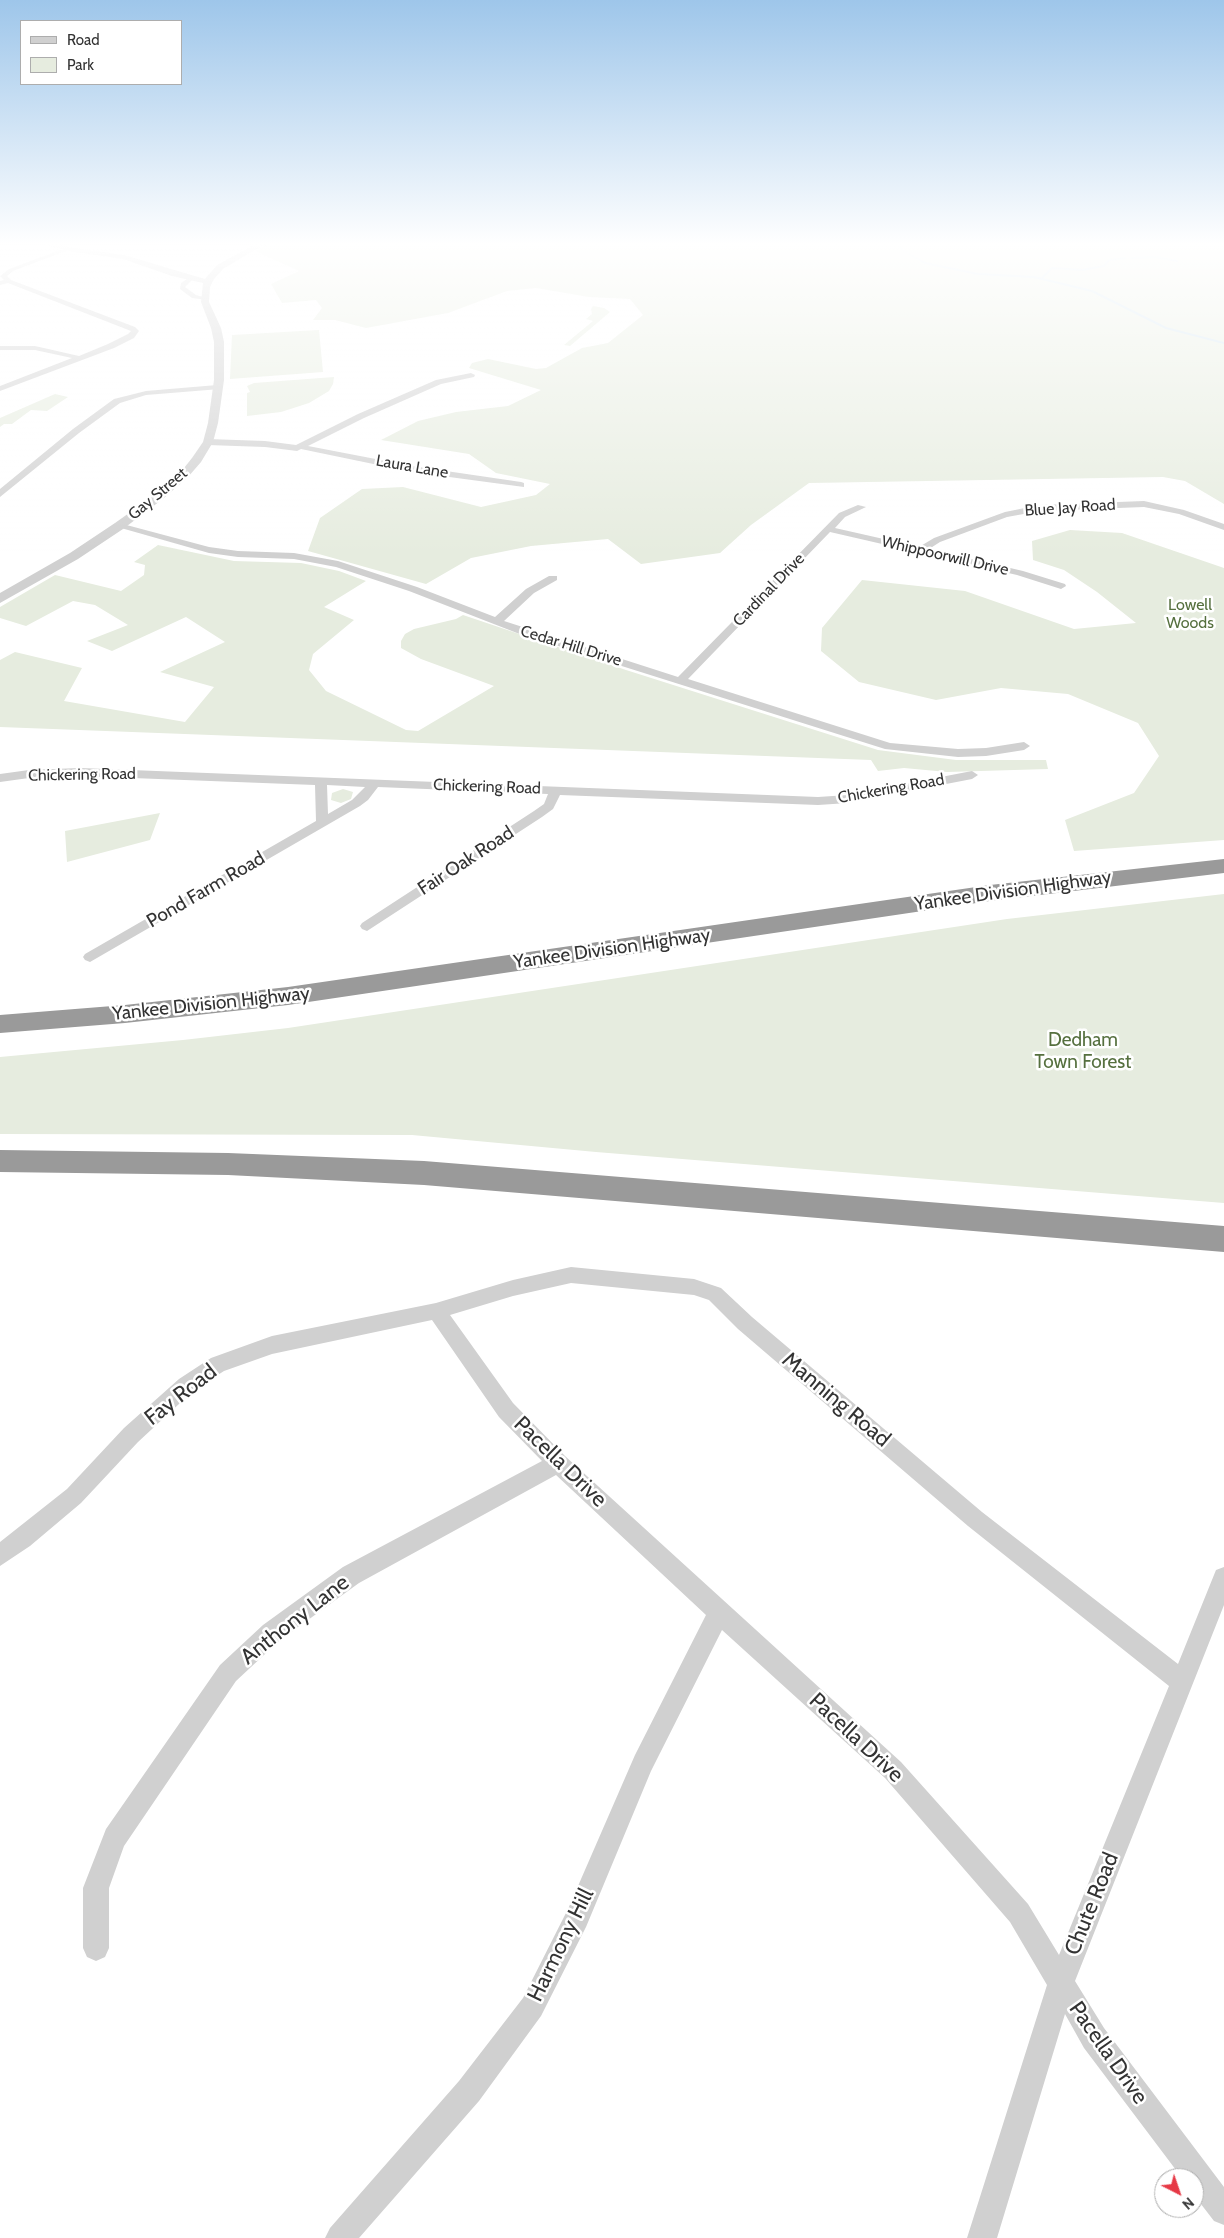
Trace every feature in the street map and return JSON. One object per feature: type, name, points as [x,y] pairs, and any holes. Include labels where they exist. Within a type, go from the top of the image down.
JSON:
[{"type":"highway","name":"Yankee Division Highway","points":[[0,1024],[125,1014],[288,996],[973,895],[1224,866]]},
{"type":"highway","points":[[0,1161],[228,1164],[424,1173],[1224,1238]]},
{"type":"street","points":[[0,389],[110,346]]},
{"type":"street","name":"Gay Street","points":[[0,599],[74,556],[119,526],[184,475],[208,442],[213,423],[218,387],[219,346]]},
{"type":"street","points":[[0,348],[35,348],[80,358]]},
{"type":"street","name":"Laura Lane","points":[[303,447],[394,401],[439,382],[471,375]]},
{"type":"street","points":[[0,494],[76,431],[118,401],[146,393],[218,387]]},
{"type":"street","name":"Laura Lane","points":[[208,442],[265,444],[291,448],[303,447],[412,469],[521,485]]},
{"type":"street","name":"Blue Jay Road","points":[[921,550],[937,540],[1005,515],[1040,508],[1144,504],[1181,512],[1224,527]]},
{"type":"street","name":"Cardinal Drive","points":[[681,680],[842,515],[861,507]]},
{"type":"street","name":"Cedar Hill Drive","points":[[119,526],[134,528],[209,550],[238,554],[294,556],[338,564],[413,589],[495,622],[888,746],[958,753],[986,752],[1024,746]]},
{"type":"street","name":"Whippoorwill Drive","points":[[828,529],[1020,573],[1060,586]]},
{"type":"street","points":[[495,622],[507,614],[530,591],[553,578]]},
{"type":"street","name":"Chickering Road","points":[[0,778],[80,772],[818,801],[848,799],[972,775]]},
{"type":"street","points":[[322,781],[322,821]]},
{"type":"street","name":"Pond Farm Road","points":[[90,957],[364,797],[374,784]]},
{"type":"street","name":"Fair Oak Road","points":[[367,926],[538,814],[549,806],[556,790]]},
{"type":"street","name":"Manning Road","points":[[436,1311],[513,1288],[571,1275],[694,1287],[715,1294],[745,1322],[975,1519],[1182,1682]]},
{"type":"street","name":"Pacella Drive","points":[[436,1311],[506,1410],[558,1463],[893,1770],[1019,1913],[1094,2038],[1224,2211]]},
{"type":"street","name":"Fay Road","points":[[0,1555],[23,1539],[74,1496],[131,1435],[186,1385],[218,1364],[272,1345],[436,1311]]},
{"type":"street","name":"Anthony Lane","points":[[96,1948],[96,1888],[115,1838],[228,1673],[272,1634],[351,1576],[558,1463]]},
{"type":"street","name":"Chute Road","points":[[982,2238],[1061,1983],[1224,1578]]},
{"type":"street","name":"Harmony Hill","points":[[340,2238],[469,2092],[532,2007],[577,1918],[642,1763],[719,1612]]},
{"type":"green space","points":[[231,346],[321,346],[323,372],[230,379]]},
{"type":"green space","points":[[590,346],[1224,346],[1224,504],[1185,481],[1163,477],[809,483],[751,525],[720,553],[641,564],[608,539],[531,546],[471,558],[426,584],[308,551],[320,518],[362,489],[403,487],[481,507],[536,495],[550,484],[496,473],[469,454],[381,440],[418,421],[456,412],[508,406],[541,390],[469,368],[472,363],[488,359],[536,369],[546,368],[582,348]]},
{"type":"green space","points":[[334,377],[329,391],[309,403],[281,412],[247,416],[247,393],[250,392],[247,386],[254,383]]},
{"type":"green space","points":[[55,394],[68,397],[47,411],[31,410],[12,424],[4,424],[0,427],[0,418]]},
{"type":"green space","name":"Lowell Woods","points":[[1070,530],[1122,533],[1224,568],[1224,840],[1074,851],[1065,820],[1134,793],[1159,756],[1138,723],[1068,694],[1001,688],[936,700],[859,682],[821,651],[822,628],[862,580],[965,591],[1074,629],[1136,623],[1097,592],[1064,570],[1033,560],[1032,541]]},
{"type":"green space","points":[[158,545],[234,561],[301,563],[339,571],[366,581],[324,607],[354,620],[313,654],[309,670],[326,691],[406,730],[418,731],[494,686],[421,659],[401,648],[401,641],[405,634],[414,629],[456,619],[463,615],[626,670],[878,750],[956,760],[1046,760],[1048,769],[947,772],[904,768],[878,771],[871,760],[0,727],[0,660],[15,652],[82,668],[64,701],[185,722],[214,687],[160,672],[225,642],[186,617],[112,651],[87,641],[128,625],[95,605],[73,601],[26,626],[0,618],[0,607],[55,575],[121,591],[144,575],[145,565],[134,562]]},
{"type":"green space","points":[[343,789],[353,792],[351,799],[341,803],[331,800],[332,793]]},
{"type":"green space","points":[[160,813],[150,840],[67,862],[65,831]]},
{"type":"green space","name":"Dedham Town Forest","points":[[1224,894],[1224,1203],[596,1152],[412,1135],[0,1134],[0,1057],[288,1028],[1007,919]]}]
